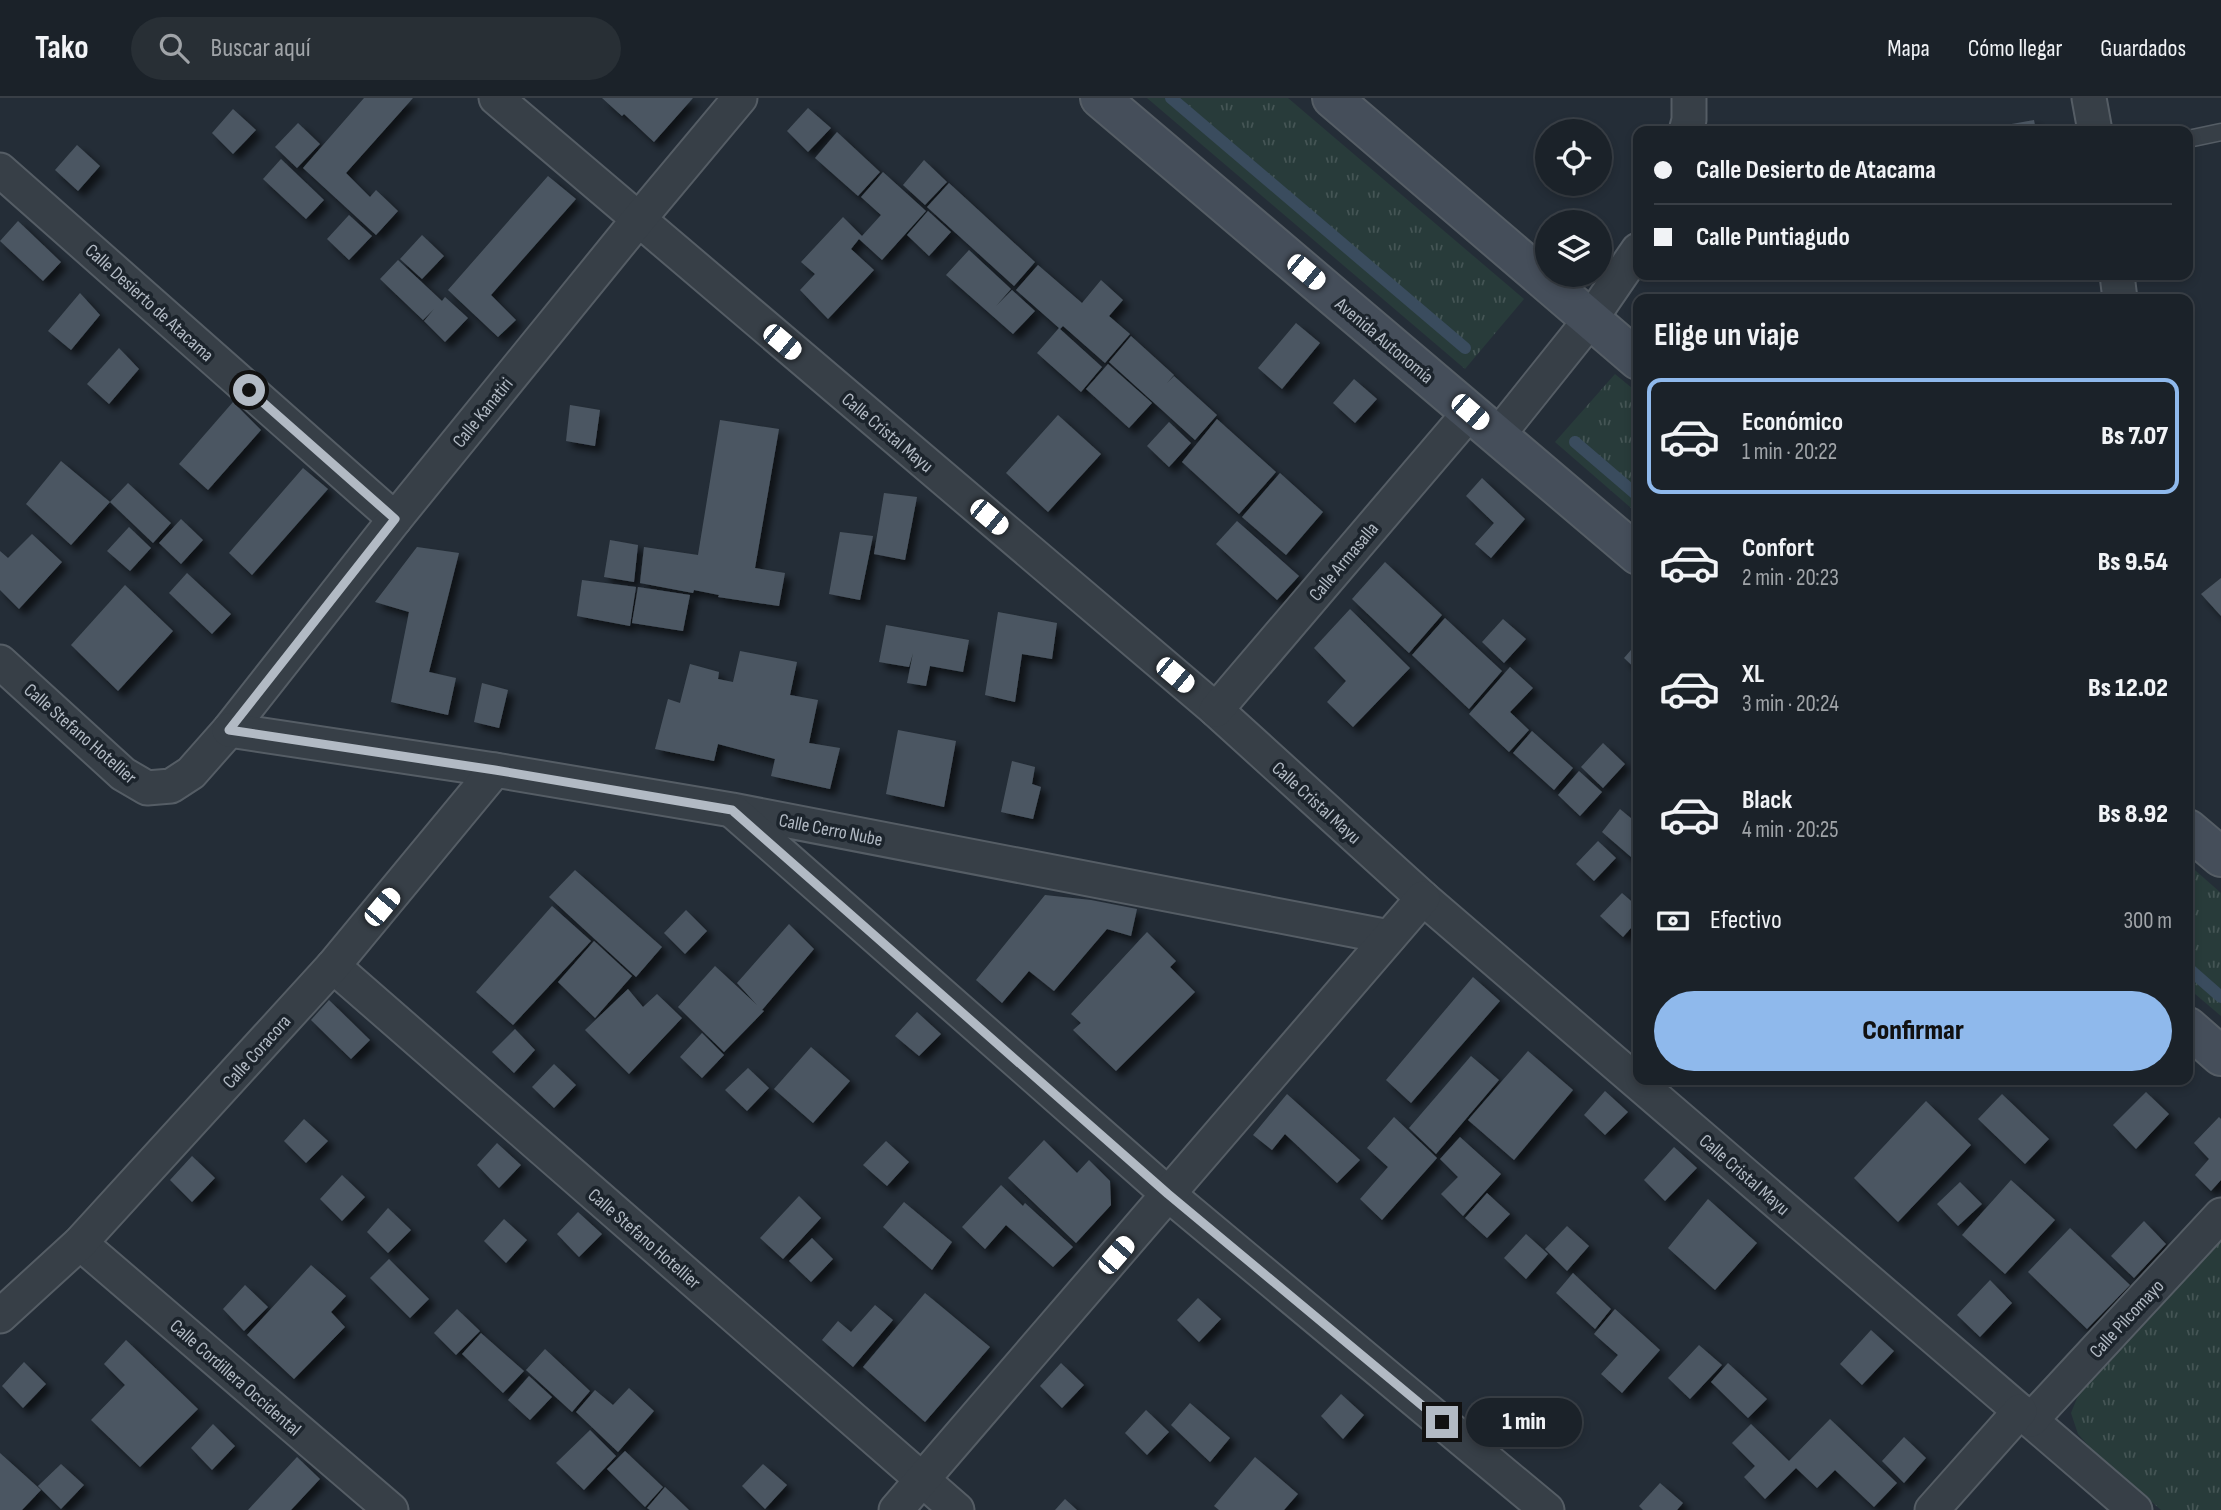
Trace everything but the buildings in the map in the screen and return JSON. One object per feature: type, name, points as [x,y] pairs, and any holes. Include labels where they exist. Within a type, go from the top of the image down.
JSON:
[{"type":"street","name":"Calle Cristal Mayu","points":[[496,98],[1216,710],[1423,898],[1633,1078]]},
{"type":"street","name":"Calle Kanatiri","points":[[229,730],[395,519],[740,98]]},
{"type":"street","name":"Avenida Autonomía","points":[[1100,98],[1633,551]]},
{"type":"street","points":[[1332,98],[1633,356]]},
{"type":"street","points":[[1687,126],[1689,98]]},
{"type":"street","points":[[2089,98],[2094,126]]},
{"type":"street","name":"Calle Desierto de Atacama","points":[[0,170],[395,519]]},
{"type":"street","name":"Calle Armasalla","points":[[1216,710],[1484,423],[1590,320],[1633,257]]},
{"type":"street","name":"Calle Stefano Hotellier","points":[[0,662],[123,774],[147,788],[171,786],[191,773],[229,730]]},
{"type":"street","name":"Calle Cerro Nube","points":[[229,730],[495,770],[732,810],[1390,937]]},
{"type":"street","name":"Calle Coracora","points":[[0,1316],[80,1243],[333,966],[495,770]]},
{"type":"street","points":[[732,810],[1168,1194],[1547,1510]]},
{"type":"street","points":[[2193,833],[2221,858]]},
{"type":"street","points":[[896,1510],[1423,898]]},
{"type":"street","name":"Calle Stefano Hotellier","points":[[333,966],[957,1510]]},
{"type":"street","points":[[2193,1031],[2221,1056]]},
{"type":"street","name":"Calle Cristal Mayu","points":[[1641,1085],[2135,1510]]},
{"type":"street","name":"Calle Pilcomayo","points":[[1932,1510],[2221,1215]]},
{"type":"street","name":"Calle Cordillera Occidental","points":[[80,1243],[391,1510]]},
{"type":"lane","points":[[2193,138],[2221,132]]},
{"type":"green space","points":[[1147,98],[1288,98],[1524,299],[1465,369]]},
{"type":"green space","points":[[1615,374],[1633,389],[1633,510],[1555,442]]},
{"type":"green space","points":[[2193,868],[2221,893],[2221,1016],[2193,992]]},
{"type":"green space","points":[[2221,1241],[2221,1510],[2161,1510],[2092,1450],[2078,1434],[2071,1413],[2080,1391]]},
{"type":"waterway","points":[[1171,98],[1465,348]]},
{"type":"waterway","points":[[1575,442],[1633,492]]},
{"type":"waterway","points":[[2193,972],[2221,997]]},
{"type":"route","points":[[249,390],[395,519],[229,730],[495,770],[732,810],[1168,1194],[1442,1422]]}]
